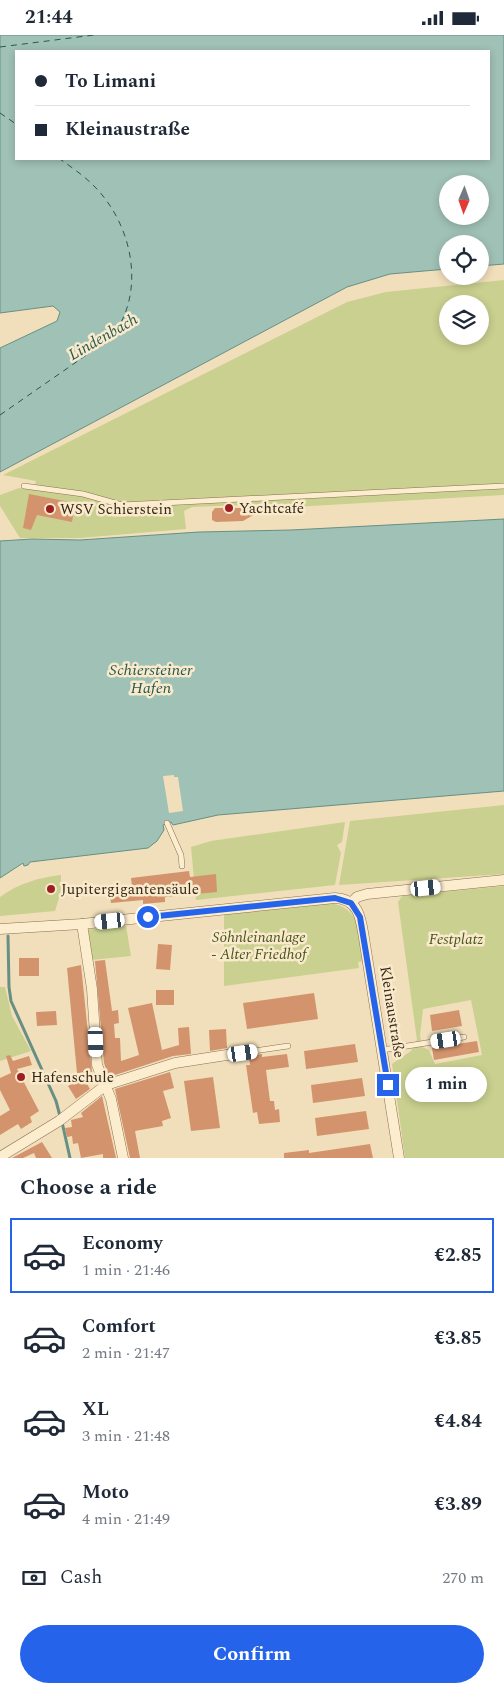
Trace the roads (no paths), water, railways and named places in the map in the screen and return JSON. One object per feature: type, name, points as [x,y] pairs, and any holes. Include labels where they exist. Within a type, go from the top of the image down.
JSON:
[{"type":"street","points":[[0,929],[82,927],[335,898],[351,903],[357,897],[367,894],[504,881]]},
{"type":"street","name":"Kleinaustraße","points":[[351,903],[360,917],[399,1158]]},
{"type":"street","points":[[82,927],[92,989],[97,1065],[111,1099],[123,1158]]},
{"type":"street","points":[[0,1157],[61,1119],[106,1085],[175,1063],[233,1054]]},
{"type":"lane","points":[[24,486],[83,494],[122,505],[504,486]]},
{"type":"lane","points":[[167,823],[181,855],[182,866]]},
{"type":"lane","points":[[382,1050],[464,1037]]},
{"type":"lane","points":[[233,1054],[288,1047]]},
{"type":"water","points":[[0,35],[504,35],[504,264],[489,265],[489,235],[439,235],[439,270],[390,274],[347,287],[0,472],[0,348],[57,321],[60,312],[53,306],[0,313]]},
{"type":"water","name":"Schiersteiner Hafen","points":[[504,519],[504,791],[218,815],[173,825],[171,822],[163,825],[164,830],[157,841],[148,848],[30,862],[24,866],[23,863],[0,878],[0,541],[32,539],[80,540],[199,532],[291,530]]},
{"type":"waterway","name":"Lindenbach","points":[[8,936],[11,1001],[56,1101],[60,1116]]},
{"type":"waterway","name":"Lindenbach","points":[[62,1122],[70,1158]]},
{"type":"place","name":"Yachtcafé","points":[[229,508]]},
{"type":"place","name":"WSV Schierstein","points":[[50,509]]},
{"type":"place","name":"Jupitergigantensäule","points":[[51,889]]},
{"type":"place","name":"Hafenschule","points":[[21,1077]]},
{"type":"park label","name":"Festplatz","points":[[456,939]]},
{"type":"park label","name":"Söhnleinanlage - Alter Friedhof","points":[[259,946]]}]
